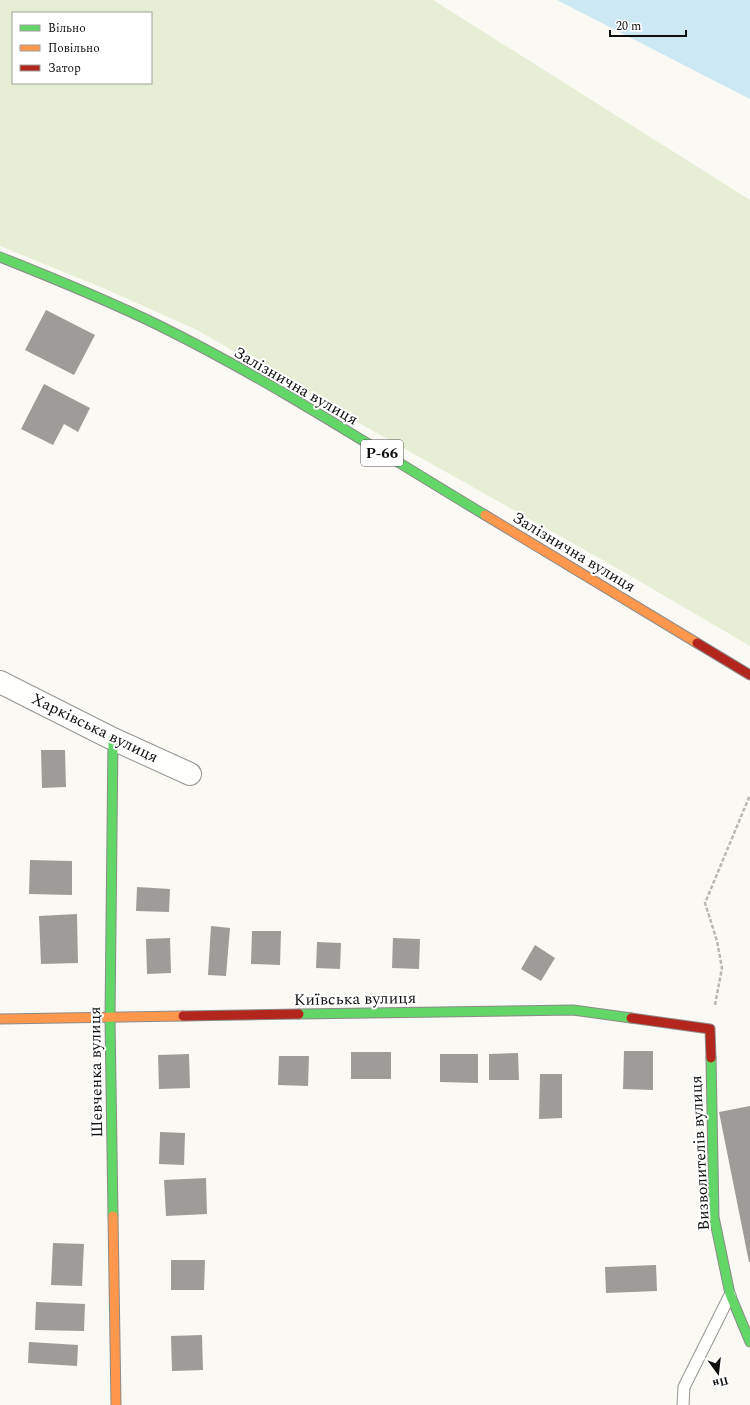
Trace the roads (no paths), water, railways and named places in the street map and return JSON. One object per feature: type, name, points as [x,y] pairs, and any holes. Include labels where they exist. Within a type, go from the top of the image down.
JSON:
[{"type":"street","name":"Залізнична вулиця","points":[[0,257],[56,279],[158,325],[259,379],[750,676]]},
{"type":"street","name":"Харківська вулиця","points":[[0,682],[113,739],[190,774]]},
{"type":"street","name":"Шевченка вулиця","points":[[113,739],[110,1018],[116,1405]]},
{"type":"street","name":"Київська вулиця","points":[[0,1019],[573,1010],[710,1029]]},
{"type":"street","name":"Визволителів вулиця","points":[[710,1029],[714,1217],[730,1294],[750,1342]]},
{"type":"lane","points":[[683,1405],[684,1387],[730,1294]]},
{"type":"water","points":[[557,0],[750,0],[750,99]]}]
